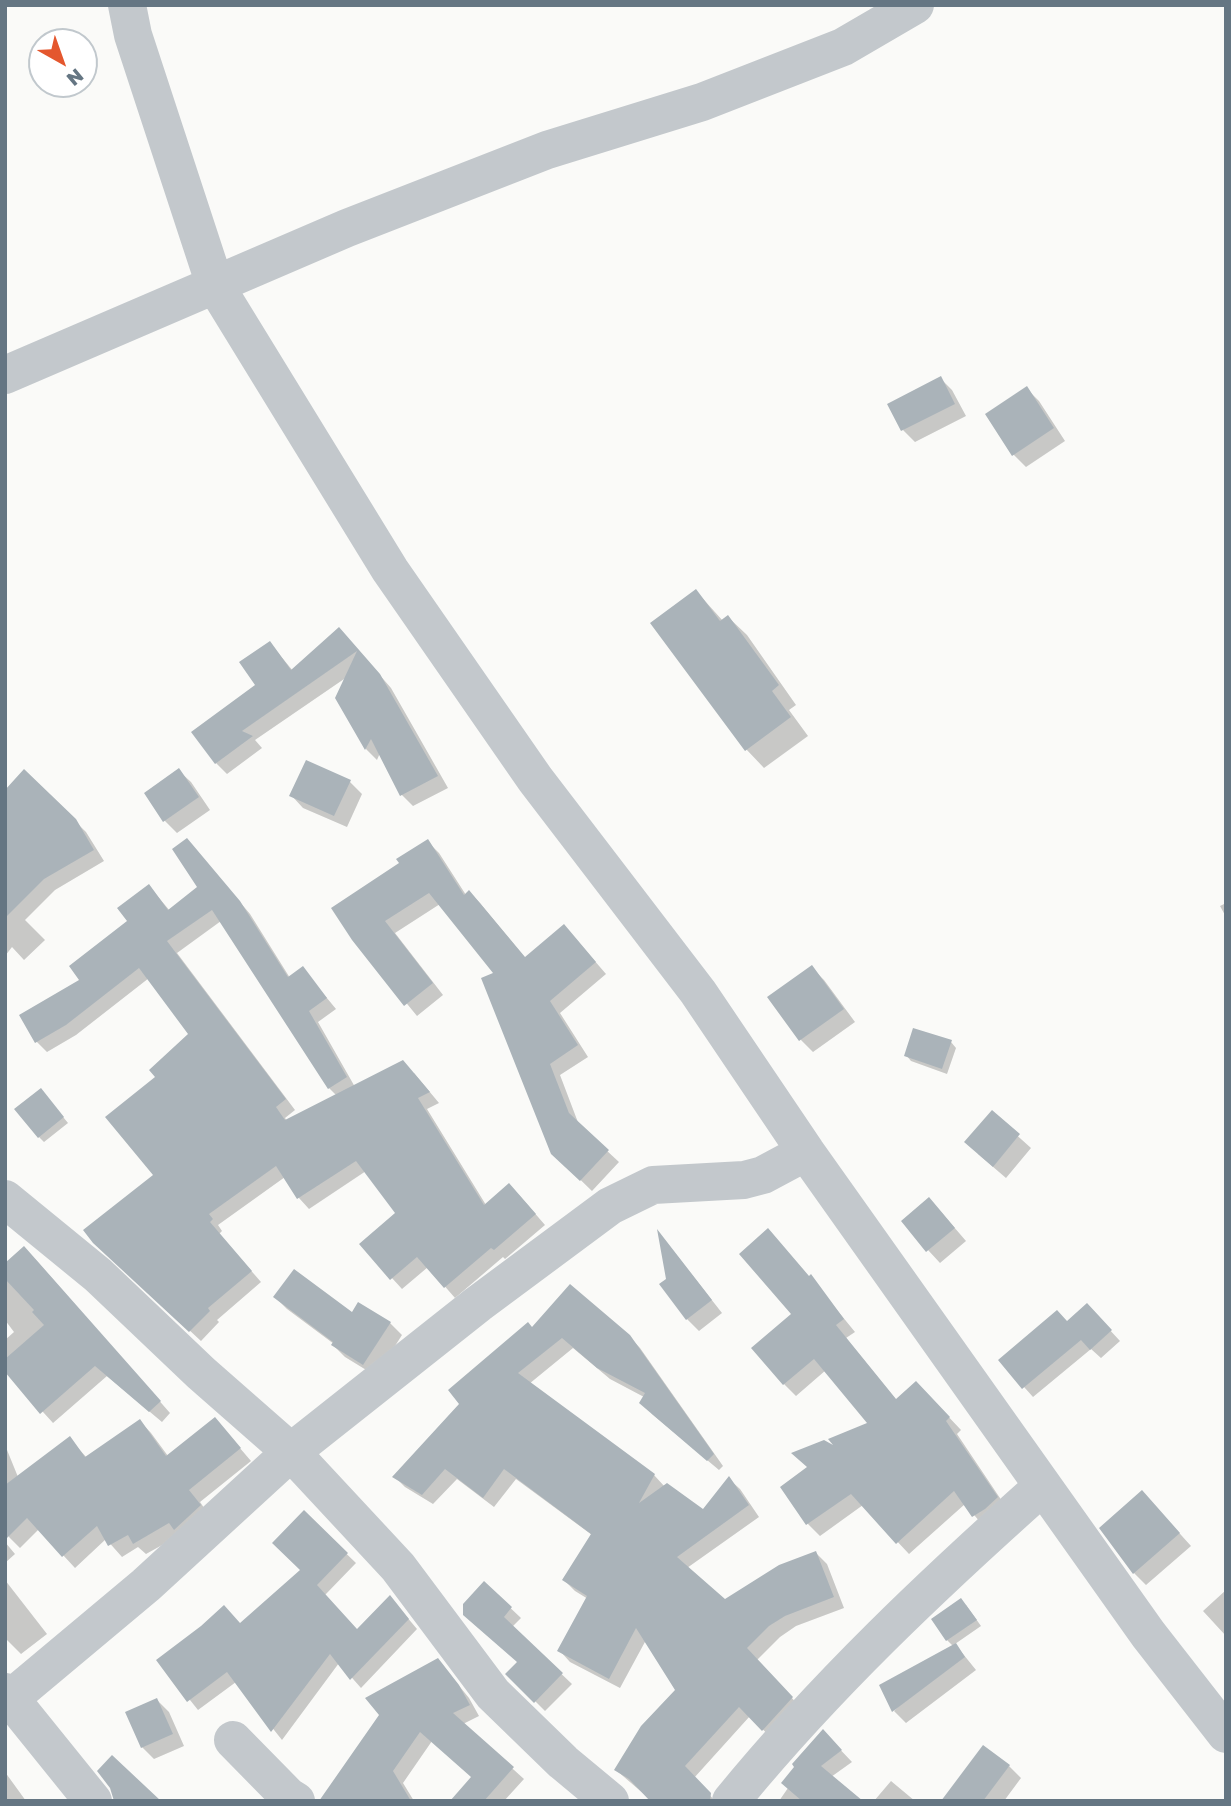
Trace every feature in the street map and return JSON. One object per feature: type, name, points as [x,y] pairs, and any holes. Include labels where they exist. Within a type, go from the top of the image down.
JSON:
[{"type":"street","points":[[127,5],[133,35],[215,285],[390,570],[536,779],[698,992],[806,1152],[1149,1634],[1226,1734]]},
{"type":"street","points":[[5,375],[347,228],[547,150],[702,102],[843,47],[915,5]]},
{"type":"street","points":[[93,1801],[8,1695],[146,1585],[291,1452],[478,1304],[610,1206],[653,1185],[744,1181],[762,1175],[806,1152]]},
{"type":"street","points":[[5,1199],[98,1275],[201,1373],[291,1452],[398,1567],[493,1694],[563,1762],[610,1801]]},
{"type":"street","points":[[731,1801],[846,1671],[949,1570],[1043,1486]]},
{"type":"street","points":[[233,1740],[296,1801]]},
{"type":"building","points":[[941,376],[955,404],[901,431],[887,404]]},
{"type":"building","points":[[1027,386],[1054,428],[1012,456],[985,414]]},
{"type":"building","points":[[696,589],[720,621],[728,615],[779,685],[772,691],[791,717],[745,751],[650,623]]},
{"type":"building","points":[[339,627],[380,674],[438,776],[400,796],[371,739],[365,750],[335,698],[357,651],[242,731],[253,736],[215,764],[191,732],[255,685],[239,662],[270,641],[291,670]]},
{"type":"building","points":[[306,760],[351,780],[334,816],[289,796]]},
{"type":"building","points":[[179,768],[199,797],[163,822],[144,793]]},
{"type":"building","points":[[24,769],[76,819],[94,850],[44,879],[5,918],[5,790]]},
{"type":"building","points":[[187,838],[240,901],[288,977],[303,966],[327,998],[309,1011],[347,1077],[328,1089],[212,910],[167,941],[286,1099],[276,1107],[285,1120],[403,1060],[430,1092],[418,1098],[484,1205],[509,1183],[536,1214],[444,1288],[417,1257],[390,1280],[359,1244],[395,1213],[356,1161],[297,1199],[276,1166],[209,1214],[213,1219],[210,1222],[252,1271],[208,1308],[210,1311],[189,1332],[93,1243],[83,1230],[153,1175],[105,1117],[155,1077],[149,1070],[188,1034],[139,968],[66,1025],[35,1043],[19,1015],[79,980],[69,966],[127,921],[117,908],[149,884],[168,910],[197,887],[172,849]]},
{"type":"building","points":[[428,839],[464,895],[469,890],[525,957],[564,924],[596,962],[550,1001],[578,1045],[550,1064],[569,1113],[609,1150],[580,1181],[551,1154],[481,978],[493,973],[429,893],[385,921],[433,983],[404,1006],[352,940],[331,908],[399,863],[396,859]]},
{"type":"building","points":[[812,965],[844,1009],[799,1041],[767,997]]},
{"type":"building","points":[[913,1028],[952,1040],[942,1069],[904,1056]]},
{"type":"building","points":[[41,1088],[64,1117],[38,1138],[14,1109]]},
{"type":"building","points":[[992,1110],[1020,1134],[993,1167],[964,1142]]},
{"type":"building","points":[[929,1197],[955,1228],[926,1252],[901,1221]]},
{"type":"building","points":[[768,1228],[809,1276],[811,1274],[844,1319],[836,1325],[896,1399],[916,1381],[950,1417],[946,1421],[998,1497],[985,1509],[972,1517],[954,1491],[896,1544],[851,1494],[806,1525],[780,1487],[807,1467],[791,1453],[824,1440],[833,1445],[828,1439],[867,1423],[814,1359],[783,1385],[751,1348],[791,1314],[739,1254]]},
{"type":"building","points":[[657,1229],[712,1300],[686,1320],[659,1284],[666,1279]]},
{"type":"building","points":[[24,1246],[161,1401],[149,1412],[95,1366],[40,1414],[5,1372],[5,1359],[44,1325],[5,1279],[5,1263]]},
{"type":"building","points":[[294,1269],[352,1312],[358,1302],[391,1322],[363,1365],[331,1345],[333,1342],[273,1297]]},
{"type":"building","points":[[570,1284],[630,1335],[714,1454],[707,1461],[639,1403],[645,1393],[597,1368],[562,1338],[518,1373],[655,1474],[639,1503],[667,1483],[703,1509],[729,1476],[749,1505],[677,1557],[725,1599],[779,1565],[816,1551],[834,1597],[785,1616],[769,1626],[747,1648],[793,1697],[762,1731],[739,1707],[685,1766],[711,1793],[710,1801],[650,1801],[629,1779],[614,1770],[641,1726],[675,1690],[636,1628],[609,1679],[557,1651],[587,1596],[562,1580],[591,1534],[504,1469],[483,1498],[445,1469],[422,1495],[392,1477],[459,1404],[448,1390],[528,1322],[532,1327]]},
{"type":"building","points":[[1087,1303],[1112,1330],[1090,1350],[1081,1340],[1022,1389],[998,1360],[1057,1310],[1067,1321]]},
{"type":"building","points":[[215,1417],[241,1448],[189,1490],[201,1505],[174,1530],[169,1523],[133,1544],[128,1535],[108,1546],[97,1526],[62,1557],[27,1518],[5,1540],[5,1485],[70,1436],[85,1457],[140,1419],[166,1456]]},
{"type":"building","points":[[1142,1490],[1180,1533],[1133,1574],[1099,1528]]},
{"type":"building","points":[[304,1510],[348,1553],[317,1585],[357,1629],[390,1595],[409,1619],[350,1680],[330,1654],[271,1732],[227,1672],[187,1702],[156,1660],[224,1605],[240,1623],[300,1570],[272,1543]]},
{"type":"building","points":[[484,1581],[512,1607],[504,1617],[563,1673],[534,1703],[505,1674],[517,1662],[463,1615],[463,1604]]},
{"type":"building","points":[[961,1598],[977,1620],[946,1641],[931,1619]]},
{"type":"building","points":[[956,1643],[965,1657],[892,1712],[879,1685]]},
{"type":"building","points":[[438,1658],[459,1685],[470,1705],[453,1713],[514,1767],[484,1801],[450,1801],[471,1777],[420,1732],[393,1771],[411,1801],[319,1801],[379,1715],[365,1698]]},
{"type":"building","points":[[157,1698],[173,1734],[141,1748],[125,1712]]},
{"type":"building","points":[[823,1729],[842,1750],[821,1766],[863,1801],[802,1801],[781,1783],[794,1767],[792,1764]]},
{"type":"building","points":[[983,1745],[1010,1765],[983,1801],[941,1801]]},
{"type":"building","points":[[112,1755],[161,1801],[114,1801],[110,1788],[97,1771]]}]
